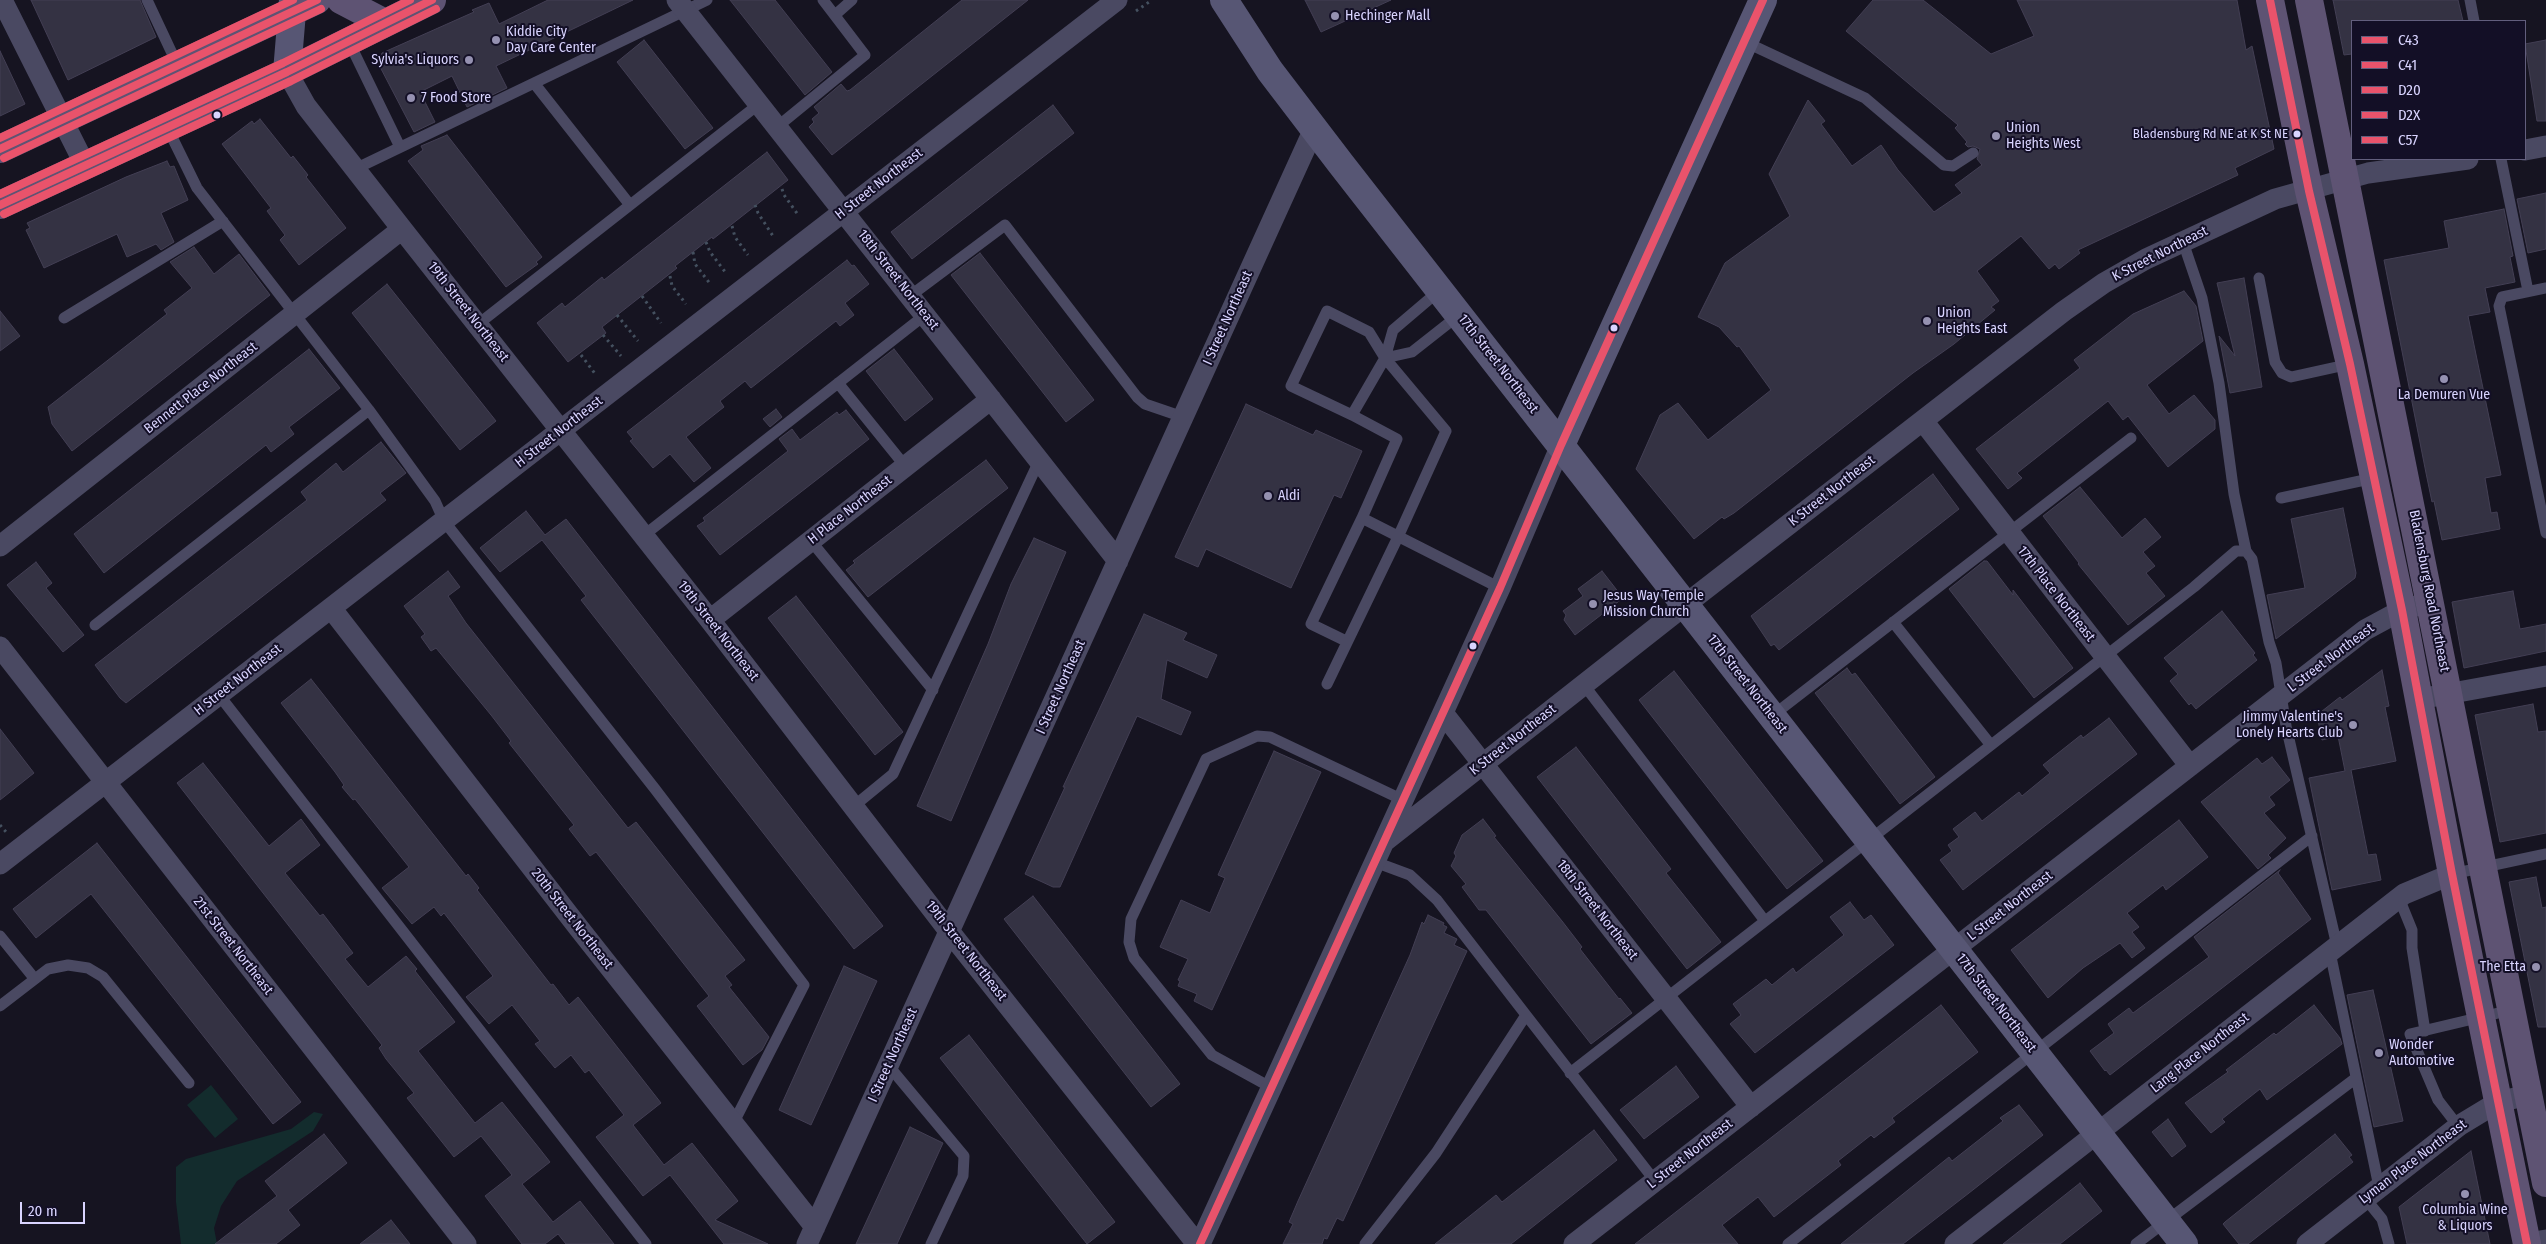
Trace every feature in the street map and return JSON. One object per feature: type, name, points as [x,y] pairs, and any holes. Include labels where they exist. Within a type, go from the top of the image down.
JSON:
[{"type":"main road","points":[[340,0],[385,23]]},
{"type":"main road","points":[[0,205],[287,72],[432,0]]},
{"type":"main road","name":"17th Street Northeast","points":[[1224,0],[1270,71],[1314,130],[2184,1244]]},
{"type":"main road","points":[[1561,445],[1762,0]]},
{"type":"main road","points":[[2270,0],[2309,191],[2350,364],[2402,610],[2498,1102],[2533,1242]]},
{"type":"main road","name":"Bladensburg Road Northeast","points":[[2309,0],[2546,1183]]},
{"type":"main road","points":[[0,149],[178,66],[301,4]]},
{"type":"main road","points":[[287,72],[301,4]]},
{"type":"street","points":[[2,0],[85,166]]},
{"type":"street","name":"H Street Northeast","points":[[0,864],[1117,0]]},
{"type":"street","name":"18th Street Northeast","points":[[681,5],[1118,561]]},
{"type":"street","name":"19th Street Northeast","points":[[287,72],[306,106],[402,230],[710,620],[950,931],[1199,1244]]},
{"type":"street","name":"I Street Northeast","points":[[811,1236],[1314,130]]},
{"type":"street","points":[[2526,150],[2546,146]]},
{"type":"street","name":"K Street Northeast","points":[[1385,841],[1685,604],[2084,296],[2125,270],[2275,199],[2368,174],[2461,160]]},
{"type":"street","name":"Bennett Place Northeast","points":[[0,546],[402,230]]},
{"type":"street","name":"H Place Northeast","points":[[710,620],[991,399]]},
{"type":"street","name":"17th Place Northeast","points":[[1923,421],[2190,766]]},
{"type":"street","points":[[1199,1244],[1376,862],[1500,588],[1561,445]]},
{"type":"street","name":"L Street Northeast","points":[[1574,1244],[2365,630],[2402,610],[2431,602]]},
{"type":"street","name":"20th Street Northeast","points":[[331,608],[733,1124],[811,1236]]},
{"type":"street","name":"21st Street Northeast","points":[[0,648],[466,1244]]},
{"type":"street","points":[[2419,699],[2546,676]]},
{"type":"street","name":"18th Street Northeast","points":[[1443,713],[1751,1107]]},
{"type":"street","name":"Lang Place Northeast","points":[[1955,1244],[2399,898],[2452,874]]},
{"type":"street","name":"Lyman Place Northeast","points":[[2307,1244],[2458,1126],[2498,1102],[2528,1095]]},
{"type":"lane","points":[[148,0],[178,66]]},
{"type":"lane","points":[[355,169],[534,83],[681,5],[707,0]]},
{"type":"lane","points":[[777,127],[865,55],[823,0]]},
{"type":"lane","points":[[835,15],[852,0]]},
{"type":"lane","points":[[2470,0],[2474,20]]},
{"type":"lane","points":[[1744,41],[1865,98],[1944,166],[1960,163],[1973,153]]},
{"type":"lane","points":[[349,42],[400,147]]},
{"type":"lane","points":[[534,83],[630,205]]},
{"type":"lane","points":[[477,325],[759,104]]},
{"type":"lane","points":[[167,127],[197,188],[287,301],[293,315],[369,410],[435,501],[444,520],[655,789],[804,985],[733,1124]]},
{"type":"lane","points":[[2501,160],[2528,291]]},
{"type":"lane","points":[[64,318],[223,221]]},
{"type":"lane","points":[[910,296],[1005,225],[1137,398],[1145,404],[1183,417]]},
{"type":"lane","points":[[2183,242],[2202,298],[2219,382],[2234,494],[2246,551],[2252,559],[2286,726],[2312,836],[2356,1078],[2372,1193],[2389,1244]]},
{"type":"lane","points":[[2259,278],[2275,362],[2282,373],[2291,377],[2350,364]]},
{"type":"lane","points":[[2546,288],[2502,297],[2499,306],[2546,533]]},
{"type":"lane","points":[[1352,415],[1385,358],[1392,330],[1440,290]]},
{"type":"lane","points":[[1326,684],[1398,537],[1446,431],[1385,358],[1369,332],[1327,310],[1291,386],[1397,439],[1362,518],[1311,624],[1346,641]]},
{"type":"lane","points":[[643,536],[925,315]]},
{"type":"lane","points":[[1385,358],[1412,352],[1459,315]]},
{"type":"lane","points":[[838,383],[905,466]]},
{"type":"lane","points":[[95,625],[369,410]]},
{"type":"lane","points":[[1772,716],[2131,438]]},
{"type":"lane","points":[[854,806],[894,774],[1040,461]]},
{"type":"lane","points":[[2282,498],[2374,478]]},
{"type":"lane","points":[[1362,518],[1500,588]]},
{"type":"lane","points":[[811,541],[933,690]]},
{"type":"lane","points":[[1570,1073],[1667,1000],[1868,839],[2194,587],[2236,551],[2246,551]]},
{"type":"lane","points":[[1893,622],[1990,744]]},
{"type":"lane","points":[[1584,685],[1765,921]]},
{"type":"lane","points":[[219,695],[646,1244]]},
{"type":"lane","points":[[1272,1088],[1212,1055],[1134,958],[1129,942],[1131,919],[1206,759],[1257,736],[1270,737],[1403,800]]},
{"type":"lane","points":[[1788,1244],[2312,836]]},
{"type":"lane","points":[[2452,874],[2546,854]]},
{"type":"lane","points":[[1376,862],[1410,876],[1437,900],[1655,1181]]},
{"type":"lane","points":[[2399,898],[2412,930],[2412,948],[2425,1030]]},
{"type":"lane","points":[[0,936],[34,978]]},
{"type":"lane","points":[[0,1006],[48,969],[68,965],[88,968],[103,976],[189,1083]]},
{"type":"lane","points":[[2458,1126],[2438,1100],[2410,1034],[2511,1010]]},
{"type":"lane","points":[[1365,1244],[1436,1153],[1526,1015]]},
{"type":"lane","points":[[888,1065],[964,1156],[963,1176],[931,1244]]},
{"type":"lane","points":[[2136,1244],[2356,1078]]},
{"type":"path","points":[[782,189],[784,195],[799,216]]},
{"type":"path","points":[[755,205],[758,213],[774,236]]},
{"type":"path","points":[[732,226],[735,237],[748,255]]},
{"type":"path","points":[[706,242],[710,252],[726,273]]},
{"type":"path","points":[[693,252],[695,264],[711,284]]},
{"type":"path","points":[[670,276],[672,286],[686,304]]},
{"type":"path","points":[[642,296],[661,324]]},
{"type":"path","points":[[617,315],[638,341]]},
{"type":"path","points":[[603,335],[621,356]]},
{"type":"path","points":[[581,355],[596,375]]},
{"type":"green space","points":[[211,1085],[238,1119],[215,1138],[187,1105]]},
{"type":"green space","points":[[314,1112],[323,1114],[313,1131],[237,1181],[221,1206],[214,1228],[217,1244],[181,1244],[176,1202],[176,1167],[186,1159],[291,1129]]},
{"type":"building","points":[[31,0],[140,0],[156,37],[68,80]]},
{"type":"building","points":[[548,0],[633,0],[496,66],[507,88],[467,107],[452,76],[420,92],[435,122],[414,132],[378,63],[382,53],[474,12],[472,10],[489,3],[499,24]]},
{"type":"building","points":[[730,0],[775,0],[832,72],[805,95]]},
{"type":"building","points":[[962,0],[1028,0],[832,155],[809,127],[814,122],[812,119],[819,113],[814,107],[841,84],[847,91],[850,90]]},
{"type":"building","name":"Hechinger Mall","points":[[1305,0],[1391,0],[1321,32]]},
{"type":"building","points":[[1873,0],[1923,0],[1991,54],[2034,36],[2017,0],[2237,0],[2246,50],[2252,46],[2274,149],[2235,168],[2238,175],[2078,250],[2080,253],[2059,269],[2055,264],[2049,269],[2021,236],[1977,271],[1999,301],[1991,307],[1995,310],[1954,344],[1913,373],[1734,513],[1724,519],[1722,517],[1694,539],[1636,469],[1660,415],[1678,403],[1708,440],[1771,390],[1739,346],[1737,347],[1719,327],[1698,317],[1725,263],[1790,216],[1769,174],[1808,100],[1825,121],[1821,124],[1852,166],[1881,145],[1898,170],[1934,212],[1962,193],[1955,185],[1982,165],[1977,159],[1980,149],[1973,146],[1968,147],[1965,144],[1967,142],[1955,128],[1958,125],[1846,31]]},
{"type":"building","points":[[2333,0],[2458,0],[2463,20],[2351,20],[2351,54],[2344,55]]},
{"type":"building","points":[[644,40],[713,128],[685,149],[617,62]]},
{"type":"building","points":[[2546,40],[2546,121],[2537,121],[2526,44]]},
{"type":"building","points":[[0,51],[25,104],[0,116]]},
{"type":"building","points":[[1053,105],[1074,133],[912,259],[891,232]]},
{"type":"building","points":[[260,119],[291,158],[293,156],[308,175],[306,177],[346,228],[299,265],[280,240],[285,235],[267,211],[271,208],[222,144],[252,121],[254,124]]},
{"type":"building","points":[[447,135],[542,257],[536,262],[538,264],[506,287],[408,161],[423,150],[421,146]]},
{"type":"building","points":[[767,152],[788,180],[713,239],[712,237],[675,266],[677,268],[602,327],[606,333],[568,362],[537,323],[562,303],[565,307],[602,277],[604,280]]},
{"type":"building","points":[[167,161],[170,167],[174,166],[188,200],[161,213],[174,242],[161,250],[156,244],[127,257],[117,234],[44,268],[26,230],[30,228],[27,223],[126,177]]},
{"type":"building","points":[[2546,193],[2546,249],[2528,253],[2517,199]]},
{"type":"building","points":[[2504,209],[2513,256],[2510,257],[2515,282],[2485,288],[2490,312],[2468,316],[2501,475],[2485,478],[2491,513],[2497,512],[2500,529],[2442,540],[2434,501],[2432,502],[2384,260],[2449,248],[2444,221]]},
{"type":"building","points":[[194,247],[214,274],[239,254],[270,295],[72,451],[52,424],[48,407],[167,314],[164,310],[192,288],[170,262]]},
{"type":"building","points":[[980,253],[1094,400],[1066,422],[951,275]]},
{"type":"building","points":[[847,260],[852,266],[854,265],[869,284],[845,303],[854,315],[840,326],[836,321],[751,388],[745,381],[720,401],[724,407],[686,437],[711,468],[694,482],[670,454],[653,468],[630,441],[633,439],[627,432]]},
{"type":"building","points":[[2244,278],[2262,387],[2230,393],[2219,336],[2235,356],[2217,283]]},
{"type":"building","points":[[387,284],[496,421],[460,450],[352,313]]},
{"type":"building","points":[[2184,291],[2196,306],[2203,341],[2147,385],[2169,414],[2194,395],[2215,420],[2215,429],[2168,467],[2128,416],[2123,420],[2108,401],[2017,473],[2022,478],[2008,489],[1976,449],[2080,368],[2074,360],[2133,314]]},
{"type":"building","points":[[0,311],[20,336],[0,351]]},
{"type":"building","points":[[309,349],[340,388],[289,427],[294,434],[271,452],[266,445],[104,573],[74,534]]},
{"type":"building","points":[[894,349],[933,399],[905,421],[866,371]]},
{"type":"building","name":"Aldi","points":[[1246,404],[1313,435],[1316,430],[1362,451],[1341,498],[1334,495],[1291,588],[1206,549],[1198,567],[1175,557]]},
{"type":"building","points":[[776,409],[782,417],[770,427],[763,419]]},
{"type":"building","points":[[846,410],[869,439],[720,555],[697,526],[705,521],[703,518],[788,451],[779,439],[792,429],[800,440],[837,412],[839,415]]},
{"type":"building","points":[[381,442],[406,473],[380,493],[386,500],[126,703],[120,698],[95,665],[307,500],[301,492],[336,463],[343,472]]},
{"type":"building","points":[[986,460],[1008,488],[868,597],[846,570],[855,563],[853,561]]},
{"type":"building","points":[[1933,474],[1959,509],[1779,650],[1774,644],[1771,646],[1751,616]]},
{"type":"building","points":[[2080,487],[2122,538],[2145,518],[2161,537],[2143,552],[2155,566],[2146,573],[2165,596],[2128,625],[2078,564],[2043,516]]},
{"type":"building","points":[[2343,508],[2356,573],[2355,578],[2276,639],[2267,595],[2305,588],[2291,519]]},
{"type":"building","points":[[526,511],[545,535],[566,519],[883,926],[854,949],[581,600],[586,596],[542,540],[500,572],[480,548]]},
{"type":"building","points":[[1034,538],[1066,552],[951,821],[917,806],[988,644],[1011,584]]},
{"type":"building","points":[[1984,561],[1987,561],[2013,595],[2013,590],[2073,668],[2034,698],[1949,589]]},
{"type":"building","points":[[36,562],[52,583],[46,588],[84,635],[63,652],[7,585]]},
{"type":"building","points":[[448,571],[460,587],[448,596],[466,623],[628,828],[636,822],[745,960],[725,976],[732,985],[729,987],[769,1037],[762,1050],[743,1065],[697,1006],[709,996],[596,852],[590,856],[569,829],[574,825],[509,743],[511,741],[491,715],[436,648],[431,651],[421,637],[425,634],[404,606]]},
{"type":"building","name":"Jesus Way Temple Mission Church","points":[[1602,571],[1623,598],[1575,635],[1564,620],[1566,615],[1563,611],[1583,596],[1578,589]]},
{"type":"building","points":[[2513,591],[2520,629],[2546,624],[2546,651],[2464,668],[2452,602]]},
{"type":"building","points":[[796,596],[903,732],[875,755],[768,618]]},
{"type":"building","points":[[2222,611],[2255,653],[2253,655],[2257,660],[2196,709],[2191,703],[2189,705],[2170,681],[2178,674],[2164,658]]},
{"type":"building","points":[[1144,614],[1187,633],[1183,640],[1217,655],[1207,678],[1167,660],[1161,699],[1191,712],[1181,735],[1137,716],[1060,887],[1053,887],[1025,874],[1065,787],[1063,787]]},
{"type":"building","points":[[1847,668],[1852,675],[1855,673],[1935,777],[1900,804],[1815,693]]},
{"type":"building","points":[[2382,670],[2389,706],[2385,707],[2396,761],[2351,770],[2368,855],[2376,854],[2381,880],[2332,890],[2309,778],[2345,771],[2338,736],[2322,740],[2317,715],[2340,697],[2342,700]]},
{"type":"building","points":[[1674,671],[1823,861],[1787,889],[1639,700]]},
{"type":"building","points":[[311,679],[466,876],[468,874],[479,888],[477,890],[551,985],[553,984],[569,1005],[578,997],[661,1103],[633,1125],[664,1165],[692,1143],[738,1201],[715,1220],[768,1244],[724,1244],[670,1175],[643,1196],[596,1137],[624,1115],[589,1070],[585,1073],[571,1055],[555,1068],[535,1044],[540,1041],[512,1005],[489,1024],[466,997],[493,976],[444,913],[441,916],[434,907],[412,924],[382,888],[409,867],[355,799],[353,800],[342,787],[344,785],[335,772],[281,703]]},
{"type":"building","points":[[2533,704],[2538,732],[2546,731],[2546,833],[2500,842],[2475,715]]},
{"type":"building","points":[[2109,718],[2137,754],[1963,890],[1940,860],[1952,851],[1948,845],[1959,837],[1953,829],[1975,812],[1982,821],[2019,792],[2022,796],[2050,773],[2043,765],[2081,735],[2083,738]]},
{"type":"building","points":[[0,729],[34,773],[0,800]]},
{"type":"building","points":[[1576,747],[1671,869],[1666,873],[1721,942],[1687,969],[1537,777]]},
{"type":"building","points":[[1274,751],[1321,772],[1212,1010],[1194,1001],[1197,994],[1178,986],[1180,981],[1178,980],[1188,959],[1160,947],[1181,900],[1210,913],[1225,878],[1218,875]]},
{"type":"building","points":[[2272,757],[2290,780],[2269,797],[2275,805],[2264,813],[2286,838],[2268,855],[2271,858],[2258,869],[2201,802],[2257,758],[2262,764]]},
{"type":"building","points":[[203,763],[269,846],[301,819],[320,845],[285,873],[320,916],[323,914],[353,953],[345,959],[368,987],[406,956],[417,969],[415,971],[455,1022],[418,1051],[475,1123],[502,1102],[539,1148],[550,1162],[522,1184],[553,1222],[580,1201],[614,1244],[566,1244],[558,1234],[545,1244],[522,1244],[485,1196],[512,1175],[481,1136],[454,1157],[407,1098],[414,1093],[386,1059],[379,1048],[382,1045],[177,783]]},
{"type":"building","points":[[1483,819],[1496,836],[1494,837],[1582,947],[1580,949],[1632,1013],[1591,1044],[1486,910],[1479,910],[1462,887],[1466,884],[1451,866],[1456,856],[1454,853],[1462,835]]},
{"type":"building","points":[[2179,820],[2208,857],[2166,890],[2163,885],[2127,913],[2139,927],[2132,932],[2145,948],[2132,958],[2120,943],[2083,968],[2048,998],[2011,950]]},
{"type":"building","points":[[97,843],[301,1102],[273,1124],[91,894],[36,938],[13,909]]},
{"type":"building","points":[[2280,870],[2278,873],[2311,919],[2110,1075],[2105,1071],[2090,1051],[2114,1033],[2108,1024],[2129,1008],[2133,1013],[2209,957],[2194,937]]},
{"type":"building","name":"The Etta","points":[[2536,877],[2542,908],[2546,907],[2546,1027],[2538,1027],[2509,882]]},
{"type":"building","points":[[1033,896],[1180,1084],[1151,1107],[1004,919]]},
{"type":"building","points":[[1850,902],[1864,920],[1871,915],[1894,945],[1755,1053],[1730,1024],[1741,1015],[1733,1004],[1766,979],[1772,985],[1793,968],[1796,973],[1844,935],[1830,917]]},
{"type":"building","points":[[1428,915],[1444,923],[1443,925],[1447,927],[1444,933],[1457,939],[1454,945],[1467,951],[1343,1221],[1337,1218],[1327,1239],[1324,1238],[1322,1244],[1283,1244],[1293,1224],[1289,1222],[1298,1201],[1410,955],[1422,922],[1424,924]]},
{"type":"building","points":[[844,966],[877,981],[811,1125],[779,1110]]},
{"type":"building","points":[[2373,990],[2403,1121],[2374,1127],[2347,995]]},
{"type":"building","points":[[1941,1005],[1978,1052],[1892,1118],[1895,1122],[1874,1138],[1871,1135],[1838,1161],[1841,1165],[1774,1217],[1758,1197],[1722,1225],[1738,1244],[1635,1244]]},
{"type":"building","points":[[2314,1005],[2340,1038],[2342,1044],[2267,1100],[2260,1089],[2222,1119],[2225,1122],[2211,1133],[2185,1103],[2228,1072],[2226,1070],[2274,1033],[2276,1035]]},
{"type":"building","points":[[969,1035],[1115,1222],[1087,1244],[940,1058]]},
{"type":"building","points":[[1676,1066],[1699,1097],[1644,1139],[1620,1110]]},
{"type":"building","points":[[2019,1105],[2043,1135],[1969,1193],[1903,1244],[1841,1244],[1949,1157],[1952,1161],[2003,1121],[2000,1118]]},
{"type":"building","points":[[2168,1119],[2186,1146],[2172,1157],[2152,1132]]},
{"type":"building","points":[[910,1127],[943,1143],[897,1244],[856,1244]]},
{"type":"building","points":[[1594,1130],[1617,1160],[1511,1244],[1435,1244],[1496,1195],[1502,1202]]},
{"type":"building","points":[[324,1134],[347,1163],[288,1210],[300,1225],[276,1244],[215,1244],[277,1196],[265,1181]]},
{"type":"building","points":[[2335,1134],[2352,1155],[2349,1157],[2353,1162],[2248,1244],[2239,1244],[2223,1224]]},
{"type":"building","points":[[2471,1151],[2490,1244],[2407,1244],[2399,1207]]},
{"type":"building","points":[[2080,1183],[2102,1211],[2060,1244],[2003,1244]]},
{"type":"building","points":[[391,1220],[410,1244],[360,1244]]},
{"type":"transit line","name":"C57","points":[[0,138],[293,0]]},
{"type":"transit line","name":"D20","points":[[0,149],[317,0]]},
{"type":"transit line","name":"C57","points":[[0,194],[283,63],[410,0]]},
{"type":"transit line","name":"D20","points":[[0,205],[287,72],[432,0]]},
{"type":"transit line","name":"C43","points":[[1200,1244],[1500,588],[1561,445],[1763,0]]},
{"type":"transit line","name":"C41","points":[[2270,0],[2309,191],[2350,364],[2402,610],[2452,874],[2527,1244]]},
{"type":"transit line","name":"D2X","points":[[4,158],[321,9]]},
{"type":"transit line","name":"D2X","points":[[4,214],[291,81],[436,9]]},
{"type":"place","name":"Hechinger Mall","points":[[1335,16]]},
{"type":"place","name":"Kiddie City Day Care Center","points":[[496,40]]},
{"type":"place","name":"Sylvia's Liquors","points":[[469,60]]},
{"type":"place","name":"7 Food Store","points":[[411,98]]},
{"type":"place","name":"Bladensburg Rd NE at K St NE","points":[[2297,134]]},
{"type":"place","name":"Union Heights West","points":[[1996,136]]},
{"type":"place","name":"Union Heights East","points":[[1927,321]]},
{"type":"place","name":"La Demuren Vue","points":[[2444,379]]},
{"type":"place","name":"Aldi","points":[[1268,496]]},
{"type":"place","name":"Jesus Way Temple Mission Church","points":[[1593,604]]},
{"type":"place","name":"Jimmy Valentine's Lonely Hearts Club","points":[[2353,725]]},
{"type":"place","name":"The Etta","points":[[2536,967]]},
{"type":"place","name":"Wonder Automotive","points":[[2379,1053]]},
{"type":"place","name":"Columbia Wine & Liquors","points":[[2465,1194]]}]
